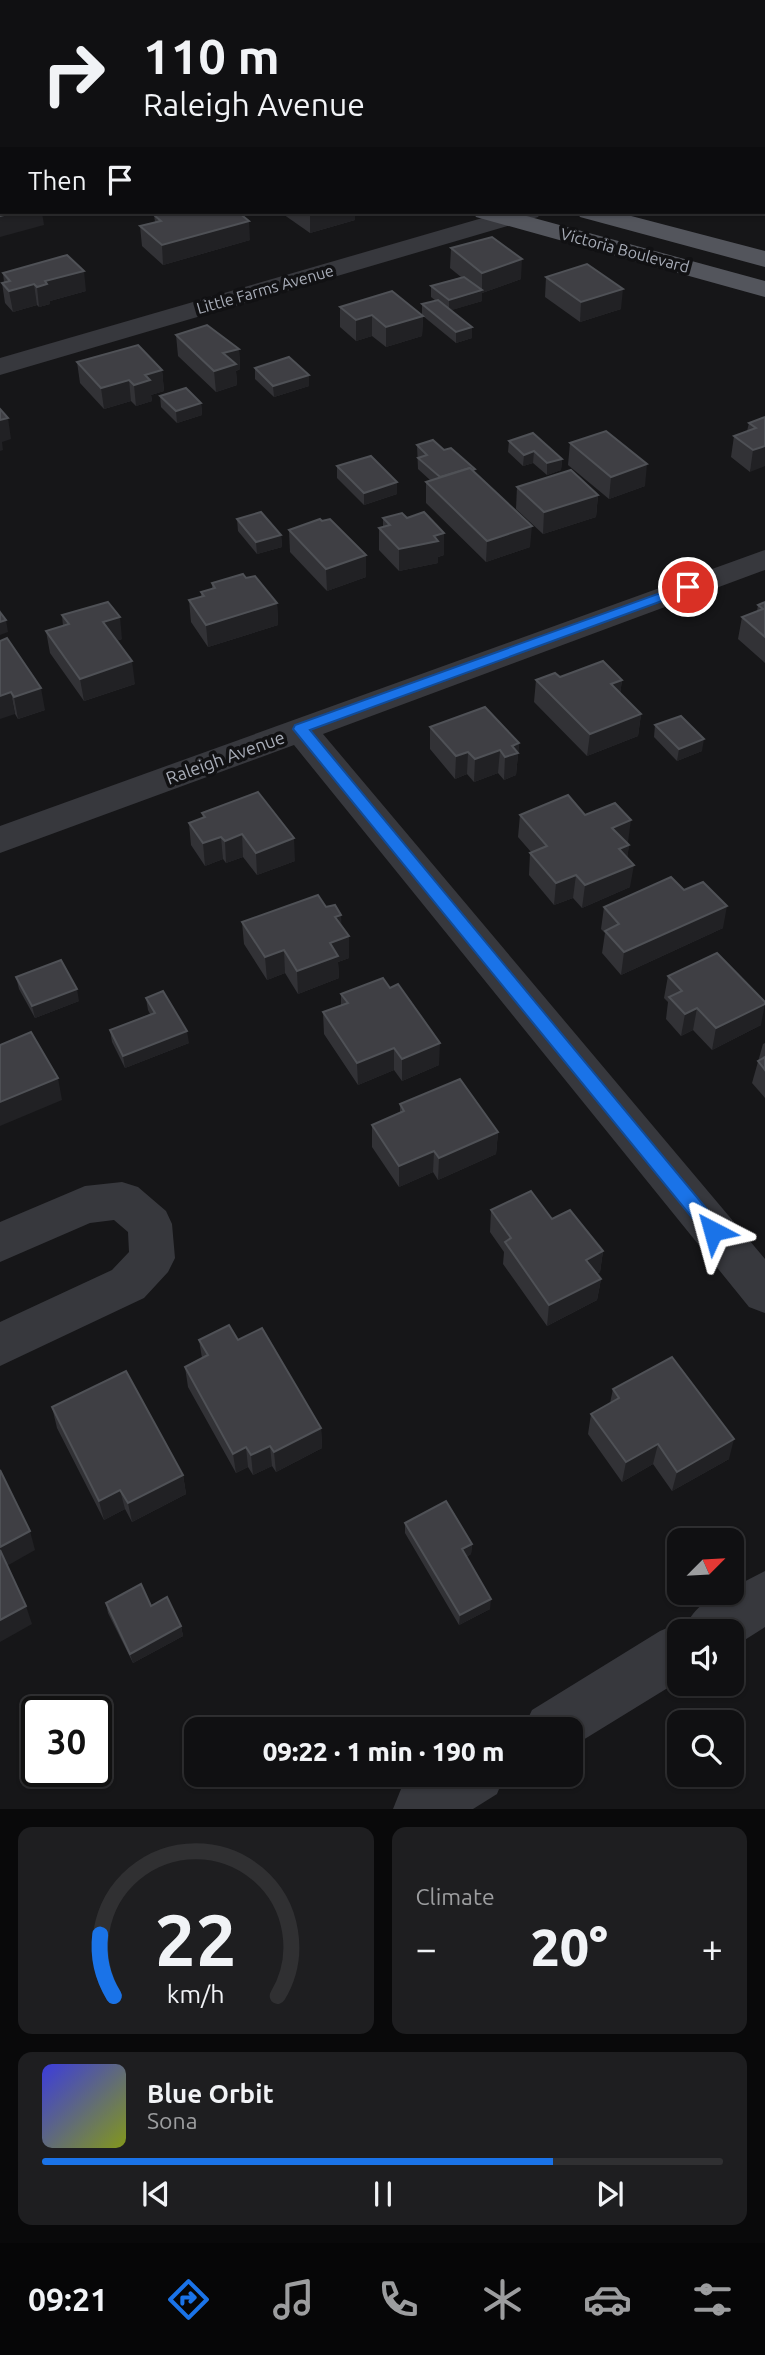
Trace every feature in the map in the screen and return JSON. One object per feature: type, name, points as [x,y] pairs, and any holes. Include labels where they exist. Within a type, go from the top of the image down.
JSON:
[{"type":"main road","name":"Victoria Boulevard","points":[[507,214],[765,289]]},
{"type":"main road","name":"Victoria Boulevard","points":[[596,214],[765,259]]},
{"type":"street","name":"Little Farms Avenue","points":[[5,359],[507,214]]},
{"type":"street","name":"Raleigh Avenue","points":[[0,841],[765,559]]},
{"type":"street","points":[[300,729],[765,1293]]},
{"type":"street","points":[[0,1242],[85,1206],[122,1200],[150,1224],[152,1258],[128,1284],[0,1345]]},
{"type":"street","points":[[729,1619],[765,1597]]},
{"type":"street","points":[[570,1717],[667,1657]]},
{"type":"street","points":[[421,1809],[456,1787]]},
{"type":"building","points":[[240,214],[249,221],[162,245],[140,226],[161,221],[154,215]]},
{"type":"building","points":[[492,237],[522,259],[482,273],[451,248]]},
{"type":"building","points":[[67,255],[84,271],[45,281],[47,284],[37,287],[34,284],[9,291],[2,283],[10,281],[3,273]]},
{"type":"building","points":[[587,264],[623,289],[581,302],[546,277]]},
{"type":"building","points":[[464,277],[482,290],[449,300],[431,286]]},
{"type":"building","points":[[392,291],[423,316],[386,327],[372,315],[356,320],[340,307]]},
{"type":"building","points":[[438,300],[472,327],[456,332],[422,304]]},
{"type":"building","points":[[207,325],[239,349],[223,353],[236,364],[214,371],[176,335]]},
{"type":"building","points":[[138,345],[162,370],[145,375],[150,380],[134,385],[129,380],[101,388],[77,362]]},
{"type":"building","points":[[289,357],[309,375],[273,386],[255,368]]},
{"type":"building","points":[[186,388],[201,403],[176,411],[160,396]]},
{"type":"building","points":[[0,409],[8,418],[0,420]]},
{"type":"building","points":[[765,417],[765,446],[753,450],[734,436],[756,428],[749,423]]},
{"type":"building","points":[[606,431],[647,464],[611,477],[570,443]]},
{"type":"building","points":[[533,433],[562,459],[547,463],[534,451],[524,455],[509,441]]},
{"type":"building","points":[[433,440],[444,450],[451,448],[475,469],[440,477],[418,458],[427,455],[417,445]]},
{"type":"building","points":[[371,456],[397,482],[364,493],[337,466]]},
{"type":"building","points":[[470,468],[532,526],[487,541],[426,482]]},
{"type":"building","points":[[571,470],[598,495],[544,512],[517,487]]},
{"type":"building","points":[[261,512],[281,535],[256,542],[237,519]]},
{"type":"building","points":[[424,512],[444,533],[434,536],[438,541],[399,549],[379,528],[390,525],[383,518],[402,513],[407,518]]},
{"type":"building","points":[[320,519],[330,519],[366,555],[326,569],[289,530]]},
{"type":"building","points":[[243,574],[246,578],[255,576],[277,603],[206,625],[189,600],[204,596],[201,592],[215,588],[212,583]]},
{"type":"building","points":[[108,602],[120,617],[103,622],[132,661],[80,679],[46,631],[69,624],[62,615]]},
{"type":"building","points":[[765,602],[765,637],[742,617],[763,609],[758,605]]},
{"type":"building","points":[[7,638],[41,688],[14,697],[11,692],[0,696],[0,641]]},
{"type":"building","points":[[603,661],[622,680],[611,684],[641,714],[590,734],[536,680],[555,673],[560,677]]},
{"type":"building","points":[[485,707],[519,743],[512,746],[518,753],[505,757],[500,750],[475,759],[468,752],[456,756],[430,727]]},
{"type":"building","points":[[681,716],[704,739],[679,749],[655,725]]},
{"type":"building","points":[[258,792],[294,838],[256,853],[242,834],[225,841],[221,837],[203,843],[189,823],[205,817],[202,813]]},
{"type":"building","points":[[568,795],[585,815],[615,803],[631,820],[612,828],[629,845],[619,849],[634,865],[585,885],[576,875],[556,883],[530,853],[547,846],[520,815]]},
{"type":"building","points":[[671,877],[684,890],[703,882],[727,906],[624,952],[605,931],[619,924],[604,907]]},
{"type":"building","points":[[318,895],[326,907],[335,905],[341,915],[335,917],[349,936],[330,943],[338,956],[297,971],[284,950],[265,957],[242,922]]},
{"type":"building","points":[[717,953],[765,1004],[716,1028],[697,1008],[685,1014],[669,997],[682,991],[668,976]]},
{"type":"building","points":[[61,960],[77,989],[32,1006],[16,977]]},
{"type":"building","points":[[383,978],[390,988],[398,984],[440,1043],[402,1059],[394,1048],[357,1063],[323,1012],[348,1003],[341,994]]},
{"type":"building","points":[[163,991],[187,1031],[123,1056],[110,1030],[155,1013],[146,998]]},
{"type":"building","points":[[31,1032],[58,1078],[0,1102],[0,1045]]},
{"type":"building","points":[[765,1057],[765,1070],[758,1061]]},
{"type":"building","points":[[460,1079],[498,1132],[439,1158],[434,1151],[399,1166],[372,1125],[404,1111],[400,1104]]},
{"type":"building","points":[[531,1191],[552,1219],[570,1210],[603,1251],[586,1260],[601,1279],[549,1305],[505,1242],[511,1238],[491,1210]]},
{"type":"building","points":[[229,1325],[238,1340],[262,1328],[321,1428],[274,1452],[270,1446],[251,1455],[246,1447],[233,1454],[185,1367],[208,1355],[199,1340]]},
{"type":"building","points":[[672,1357],[734,1439],[677,1472],[658,1444],[626,1462],[591,1414],[619,1398],[613,1389]]},
{"type":"building","points":[[126,1371],[183,1475],[128,1503],[120,1490],[99,1501],[52,1407]]},
{"type":"building","points":[[0,1470],[30,1531],[0,1547]]},
{"type":"building","points":[[446,1501],[472,1544],[462,1549],[491,1599],[460,1615],[405,1523]]},
{"type":"building","points":[[0,1550],[26,1606],[0,1620]]},
{"type":"building","points":[[141,1584],[151,1606],[167,1597],[181,1626],[130,1654],[106,1603]]},
{"type":"route","points":[[688,587],[300,729],[713,1231]]}]
